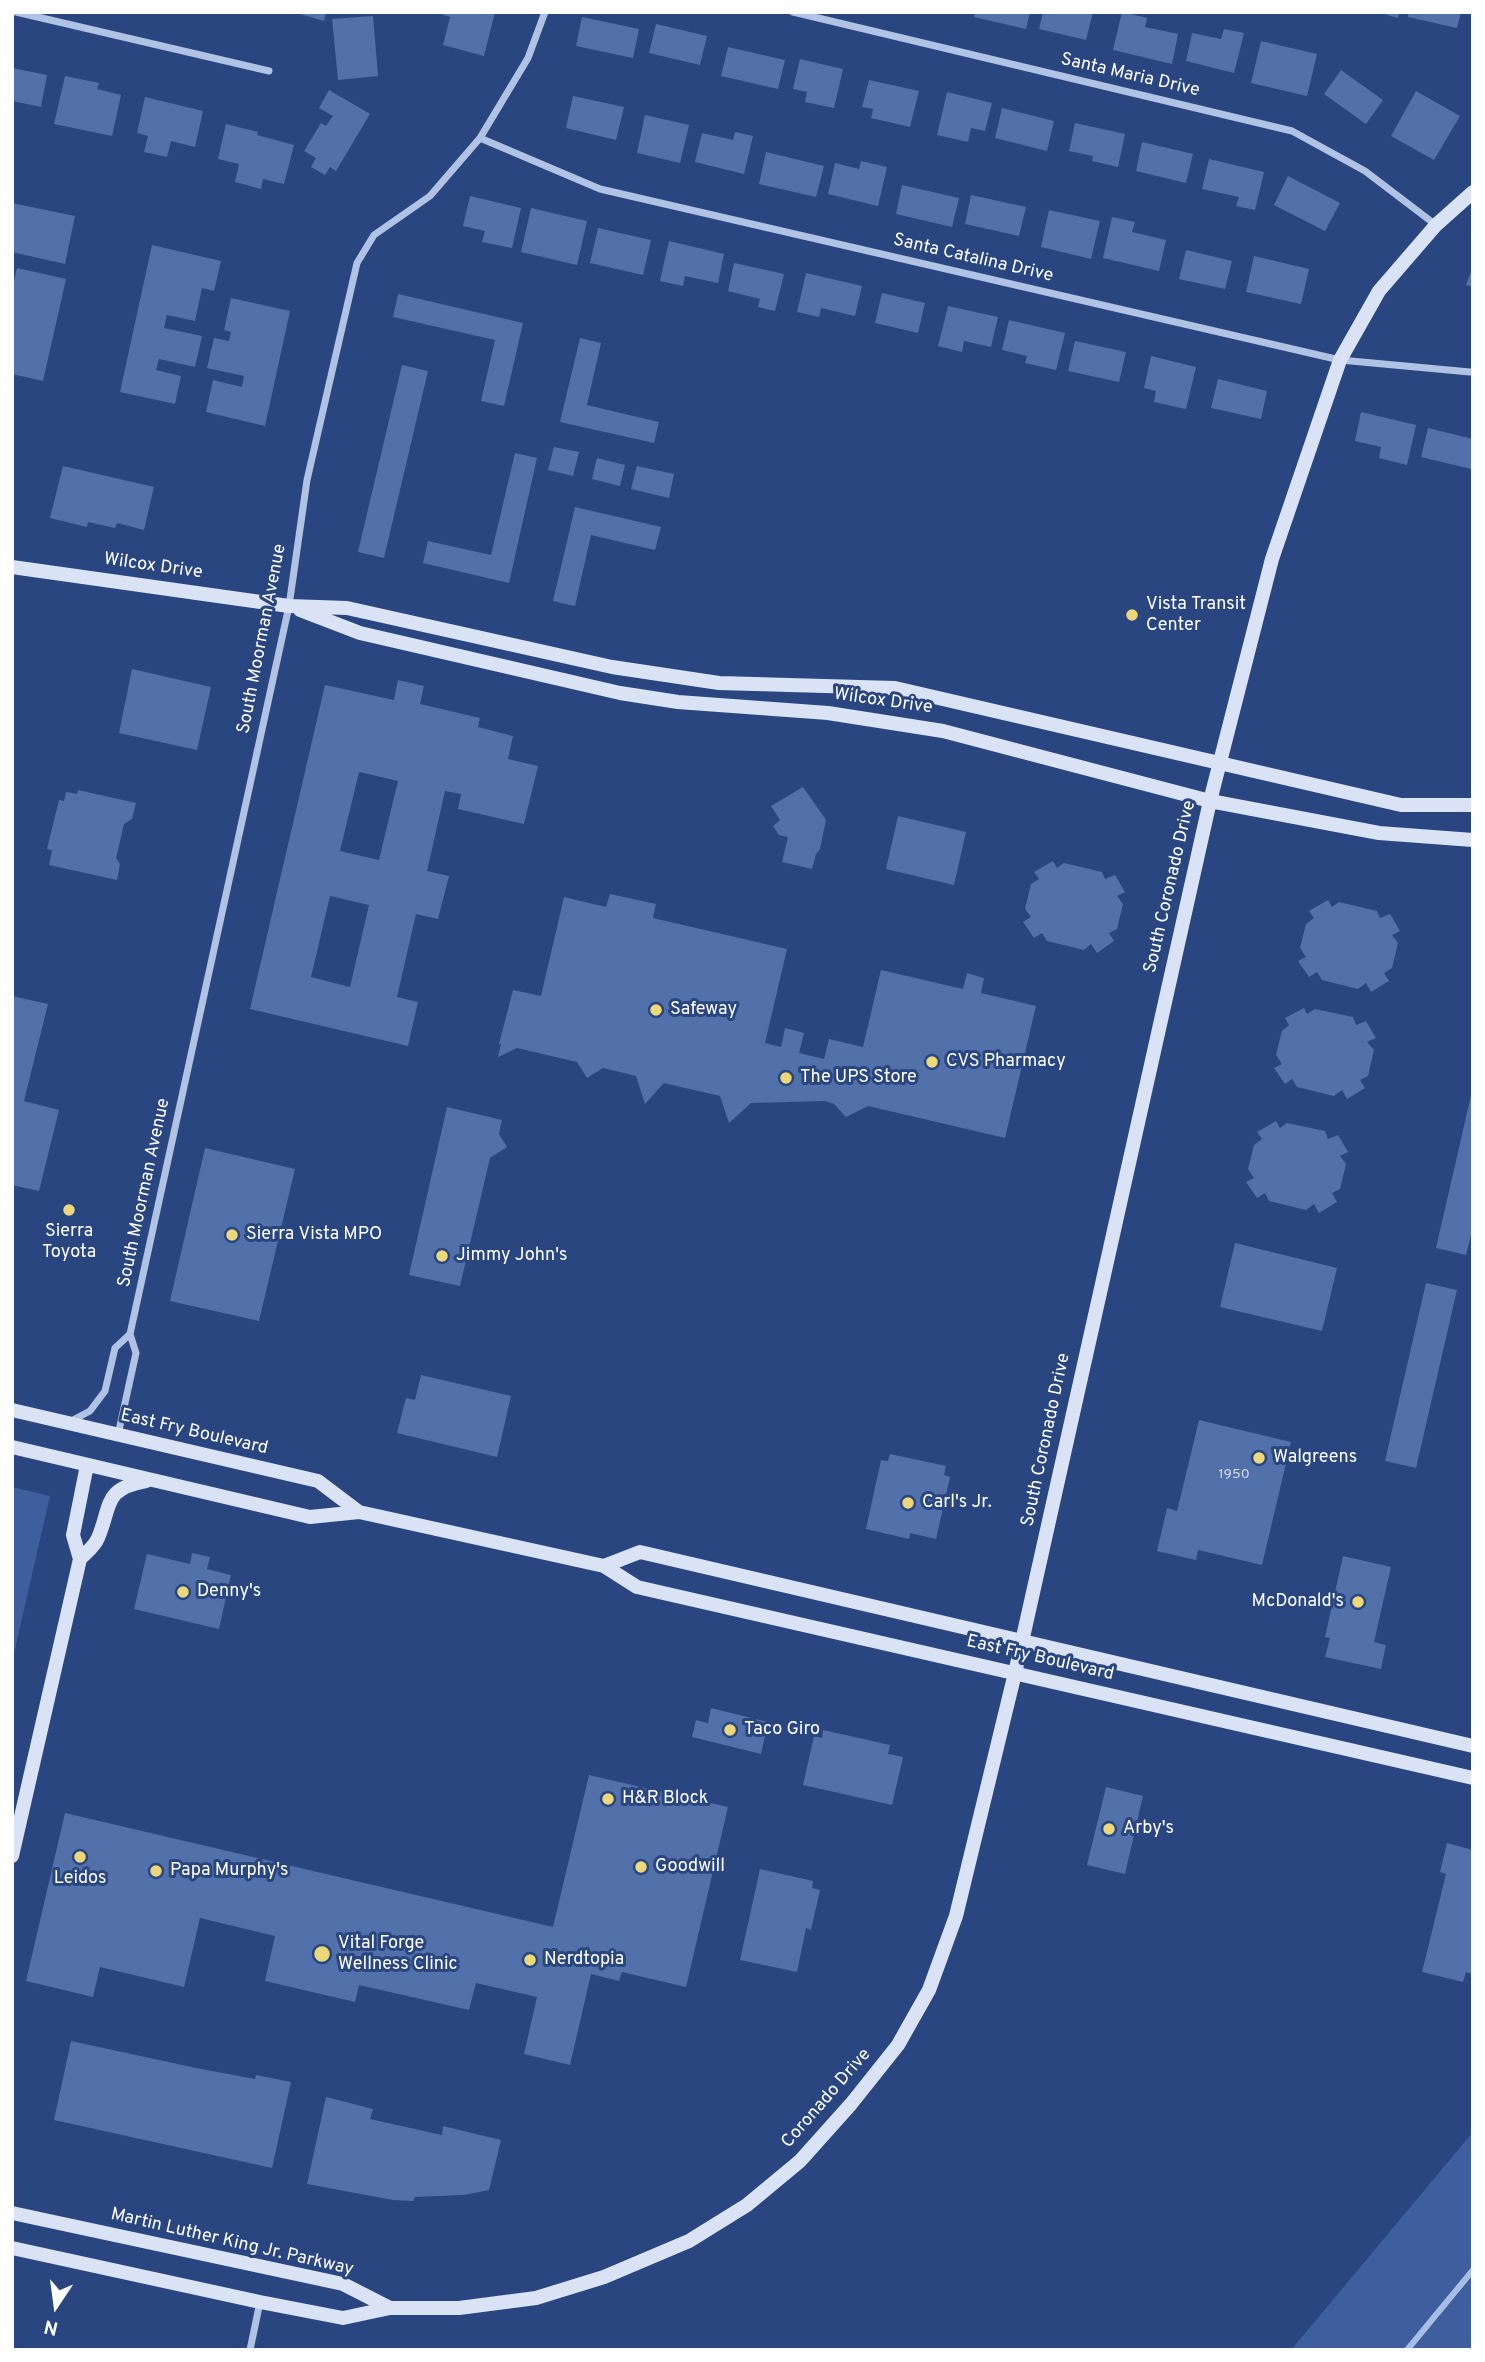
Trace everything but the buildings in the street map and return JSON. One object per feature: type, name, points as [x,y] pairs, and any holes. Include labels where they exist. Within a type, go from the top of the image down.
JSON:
[{"type":"street","points":[[16,12],[269,71]]},
{"type":"street","name":"South Moorman Avenue","points":[[118,1434],[136,1353],[130,1334],[289,606],[307,480],[357,264],[374,235],[430,196],[480,138],[528,58],[545,12]]},
{"type":"street","name":"Santa Maria Drive","points":[[793,12],[1292,131],[1365,171],[1436,225]]},
{"type":"street","name":"Santa Catalina Drive","points":[[480,138],[600,189],[1340,360],[1470,372]]},
{"type":"street","name":"South Coronado Drive","points":[[1022,1641],[1219,761],[1272,559],[1340,360],[1379,291],[1436,225],[1473,192]]},
{"type":"street","name":"Wilcox Drive","points":[[12,568],[289,606],[347,608],[612,667],[719,683],[895,688],[1401,805],[1473,804]]},
{"type":"street","name":"Wilcox Drive","points":[[289,606],[360,634],[620,694],[678,702],[828,713],[943,731],[1210,801],[1378,833],[1473,840]]},
{"type":"street","name":"South Moorman Avenue","points":[[66,1423],[90,1411],[104,1391],[115,1348],[130,1334]]},
{"type":"street","name":"East Fry Boulevard","points":[[12,1410],[318,1481],[359,1512]]},
{"type":"street","name":"East Fry Boulevard","points":[[12,1447],[310,1517],[359,1512],[604,1566],[638,1587],[1473,1779]]},
{"type":"street","points":[[12,1856],[80,1559],[73,1535],[87,1465]]},
{"type":"street","points":[[80,1559],[98,1541],[107,1505],[114,1494],[134,1483],[151,1480]]},
{"type":"street","name":"East Fry Boulevard","points":[[604,1566],[640,1552],[1473,1746]]},
{"type":"street","name":"Coronado Drive","points":[[390,2308],[459,2308],[523,2300],[604,2277],[688,2241],[747,2204],[800,2161],[851,2104],[898,2045],[929,1990],[956,1916],[1022,1641]]},
{"type":"street","name":"Martin Luther King Jr. Parkway","points":[[12,2213],[343,2284],[390,2308]]},
{"type":"street","points":[[12,2248],[343,2318],[390,2308]]},
{"type":"street","points":[[250,2350],[260,2302]]},
{"type":"shaded area","points":[[12,1487],[50,1496],[12,1662]]},
{"type":"shaded area","points":[[1473,2132],[1473,2350],[1291,2350]]},
{"type":"waterway","points":[[1407,2350],[1473,2270]]},
{"type":"place","name":"Vista Transit Center","points":[[1132,615]]},
{"type":"place","name":"Safeway","points":[[656,1010]]},
{"type":"place","name":"CVS Pharmacy","points":[[932,1062]]},
{"type":"place","name":"The UPS Store","points":[[786,1078]]},
{"type":"place","name":"Sierra Toyota","points":[[69,1210]]},
{"type":"place","name":"Sierra Vista MPO","points":[[232,1235]]},
{"type":"place","name":"Jimmy John's","points":[[442,1256]]},
{"type":"place","name":"Walgreens","points":[[1259,1458]]},
{"type":"place","name":"Carl's Jr.","points":[[908,1503]]},
{"type":"place","name":"Denny's","points":[[183,1592]]},
{"type":"place","name":"McDonald's","points":[[1358,1602]]},
{"type":"place","name":"Taco Giro","points":[[730,1730]]},
{"type":"place","name":"H&R Block","points":[[608,1799]]},
{"type":"place","name":"Arby's","points":[[1109,1829]]},
{"type":"place","name":"Leidos","points":[[80,1857]]},
{"type":"place","name":"Goodwill","points":[[641,1867]]},
{"type":"place","name":"Papa Murphy's","points":[[156,1871]]},
{"type":"place","name":"Vital Forge Wellness Clinic","points":[[322,1954]]},
{"type":"place","name":"Nerdtopia","points":[[530,1960]]}]
